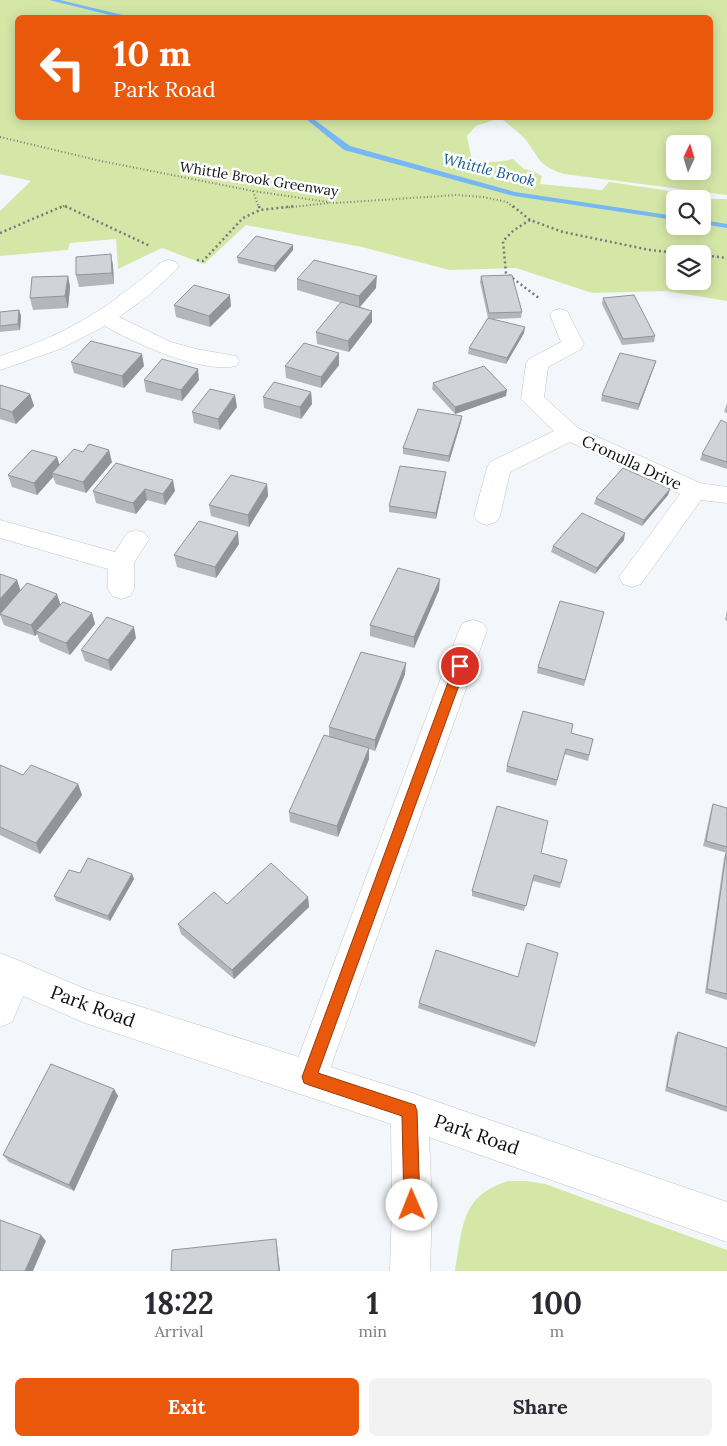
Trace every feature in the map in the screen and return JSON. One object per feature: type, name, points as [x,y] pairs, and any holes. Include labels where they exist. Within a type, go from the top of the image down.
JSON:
[{"type":"street","points":[[0,363],[50,346],[105,318],[132,299],[172,261]]},
{"type":"street","name":"Cronulla Drive","points":[[560,315],[573,344],[537,364],[532,399],[570,433],[695,491],[727,495]]},
{"type":"street","points":[[105,318],[132,334],[178,353],[230,367],[246,345]]},
{"type":"street","name":"Cronulla Drive","points":[[487,516],[499,468],[570,433]]},
{"type":"street","name":"Cronulla Drive","points":[[632,576],[695,491]]},
{"type":"street","points":[[0,529],[121,563]]},
{"type":"street","points":[[121,589],[121,563],[136,539]]},
{"type":"street","points":[[309,1077],[473,630]]},
{"type":"street","points":[[0,1010],[8,973]]},
{"type":"street","name":"Park Road","points":[[8,973],[85,1006],[309,1077],[727,1222]]},
{"type":"street","points":[[409,1111],[412,1205],[410,1271]]},
{"type":"path","name":"Whittle Brook Greenway","points":[[0,137],[101,161],[253,191],[335,203],[457,195],[483,197],[507,202],[530,220],[563,232],[666,252]]},
{"type":"path","points":[[253,191],[260,210]]},
{"type":"path","points":[[0,233],[64,206],[172,261],[203,262],[242,218],[260,210],[335,203]]},
{"type":"path","points":[[530,220],[514,230],[503,241],[506,274],[560,315]]},
{"type":"path","points":[[711,256],[727,258]]},
{"type":"green space","points":[[0,0],[727,0],[727,195],[711,193],[711,190],[688,190],[564,174],[542,163],[521,135],[503,120],[713,120],[713,15],[15,15],[15,120],[494,120],[476,126],[467,136],[472,161],[492,162],[513,159],[524,169],[542,176],[540,184],[602,190],[609,182],[666,191],[666,235],[711,235],[711,199],[727,199],[727,301],[666,291],[592,293],[516,268],[449,270],[362,247],[246,225],[204,264],[162,248],[118,269],[116,239],[70,243],[68,250],[0,256],[0,211],[31,181],[0,174]]},
{"type":"green space","points":[[508,1181],[545,1184],[727,1250],[727,1271],[455,1271],[466,1216],[472,1205],[492,1187]]},
{"type":"building","points":[[256,236],[293,245],[274,266],[237,257]]},
{"type":"building","points":[[111,254],[112,273],[76,275],[76,257]]},
{"type":"building","points":[[314,260],[377,276],[359,296],[297,279]]},
{"type":"building","points":[[512,275],[522,312],[489,313],[481,276]]},
{"type":"building","points":[[68,276],[65,296],[30,298],[32,277]]},
{"type":"building","points":[[194,285],[230,295],[209,316],[174,305]]},
{"type":"building","points":[[634,295],[655,336],[623,339],[603,298]]},
{"type":"building","points":[[341,302],[372,311],[348,341],[316,332]]},
{"type":"building","points":[[19,310],[18,324],[0,326],[0,312]]},
{"type":"building","points":[[488,318],[525,327],[507,358],[469,348]]},
{"type":"building","points":[[91,341],[142,354],[122,376],[71,362]]},
{"type":"building","points":[[304,343],[339,353],[321,377],[285,366]]},
{"type":"building","points":[[620,353],[656,361],[639,404],[602,395]]},
{"type":"building","points":[[162,359],[198,369],[181,390],[144,380]]},
{"type":"building","points":[[484,366],[507,390],[455,407],[433,383]]},
{"type":"building","points":[[274,382],[311,392],[300,407],[263,397]]},
{"type":"building","points":[[0,385],[30,394],[12,412],[0,408]]},
{"type":"building","points":[[210,389],[235,395],[218,419],[192,412]]},
{"type":"building","points":[[418,409],[462,416],[449,456],[403,448]]},
{"type":"building","points":[[721,420],[727,423],[727,462],[702,454]]},
{"type":"building","points":[[89,444],[109,450],[83,482],[52,473],[74,449],[83,452]]},
{"type":"building","points":[[32,450],[57,457],[34,483],[8,475]]},
{"type":"building","points":[[116,463],[173,480],[163,494],[145,489],[133,503],[93,491]]},
{"type":"building","points":[[400,466],[446,472],[436,513],[389,506]]},
{"type":"building","points":[[623,468],[670,489],[644,520],[596,498]]},
{"type":"building","points":[[231,475],[267,484],[248,515],[209,505]]},
{"type":"building","points":[[582,513],[625,533],[597,568],[553,546]]},
{"type":"building","points":[[199,521],[238,532],[215,567],[174,555]]},
{"type":"building","points":[[398,568],[440,579],[414,637],[370,625]]},
{"type":"building","points":[[0,574],[17,580],[0,599]]},
{"type":"building","points":[[27,583],[57,594],[31,625],[0,614]]},
{"type":"building","points":[[560,601],[604,612],[585,680],[538,667]]},
{"type":"building","points":[[63,602],[92,613],[66,643],[36,631]]},
{"type":"building","points":[[107,617],[134,627],[108,660],[81,650]]},
{"type":"building","points":[[361,652],[406,663],[375,740],[329,727]]},
{"type":"building","points":[[523,711],[573,724],[571,733],[593,739],[589,755],[566,749],[557,780],[507,766]]},
{"type":"building","points":[[324,735],[369,748],[337,826],[289,812]]},
{"type":"building","points":[[0,765],[23,775],[31,765],[78,784],[36,843],[0,827]]},
{"type":"building","points":[[713,804],[727,808],[727,847],[706,841]]},
{"type":"building","points":[[497,806],[548,821],[541,853],[567,860],[561,883],[534,875],[526,906],[472,891]]},
{"type":"building","points":[[727,853],[727,994],[707,989]]},
{"type":"building","points":[[88,858],[132,874],[108,916],[54,896],[69,870],[80,873]]},
{"type":"building","points":[[271,863],[308,897],[232,970],[178,924],[214,892],[227,904]]},
{"type":"building","points":[[527,943],[558,953],[536,1043],[419,1003],[436,950],[518,977]]},
{"type":"building","points":[[678,1032],[727,1048],[727,1107],[667,1087]]},
{"type":"building","points":[[51,1064],[114,1089],[69,1185],[3,1155]]},
{"type":"building","points":[[0,1220],[41,1235],[25,1271],[0,1271]]},
{"type":"building","points":[[276,1239],[279,1271],[171,1271],[172,1250]]},
{"type":"waterway","name":"Whittle Brook","points":[[52,0],[119,15]]},
{"type":"waterway","name":"Whittle Brook","points":[[311,120],[347,148],[514,194],[666,217]]},
{"type":"waterway","name":"Whittle Brook","points":[[711,223],[727,226]]},
{"type":"route","points":[[412,1205],[409,1111],[309,1077],[460,666]]}]
